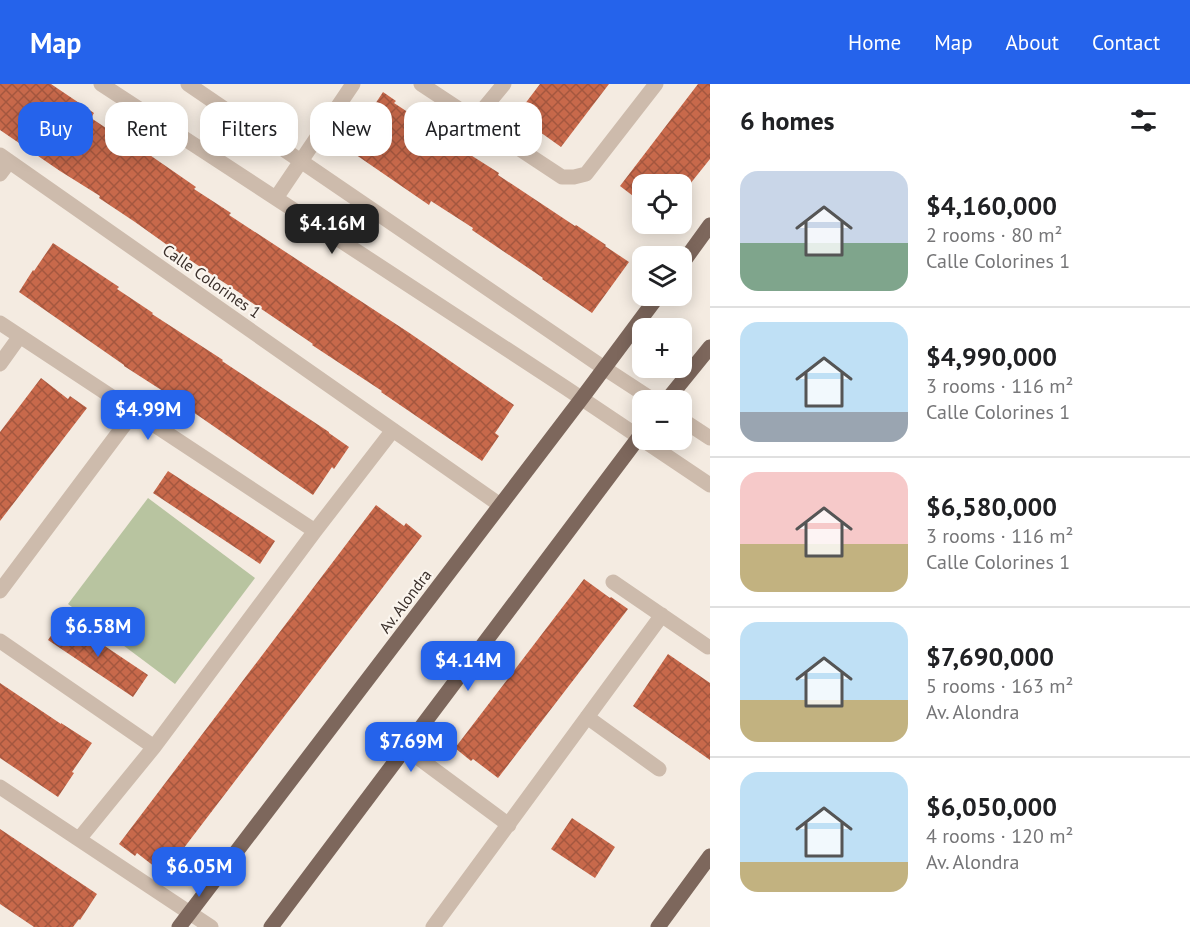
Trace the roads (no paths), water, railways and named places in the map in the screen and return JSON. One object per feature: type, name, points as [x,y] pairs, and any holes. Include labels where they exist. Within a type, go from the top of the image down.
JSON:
[{"type":"main road","points":[[692,249],[710,225]]},
{"type":"main road","name":"Av. Alondra","points":[[179,927],[650,306]]},
{"type":"main road","points":[[675,390],[710,347]]},
{"type":"main road","points":[[271,927],[632,450]]},
{"type":"main road","points":[[658,927],[710,856]]},
{"type":"street","points":[[101,84],[632,430]]},
{"type":"street","points":[[188,84],[638,390]]},
{"type":"street","points":[[276,198],[353,84]]},
{"type":"street","points":[[421,84],[449,102]]},
{"type":"street","points":[[489,102],[504,84]]},
{"type":"street","points":[[530,156],[562,177],[586,174],[656,84]]},
{"type":"street","name":"Calle Colorines 1","points":[[3,164],[500,505]]},
{"type":"street","points":[[0,323],[315,531]]},
{"type":"street","points":[[0,364],[20,336]]},
{"type":"street","points":[[0,591],[134,412]]},
{"type":"street","points":[[692,426],[710,438]]},
{"type":"street","points":[[79,839],[154,747],[393,430]]},
{"type":"street","points":[[661,450],[710,484]]},
{"type":"street","points":[[613,582],[708,646]]},
{"type":"street","points":[[433,927],[662,615]]},
{"type":"street","points":[[0,641],[154,747]]},
{"type":"street","points":[[588,717],[659,770]]},
{"type":"street","points":[[405,748],[509,825]]},
{"type":"street","points":[[0,787],[211,927]]}]
